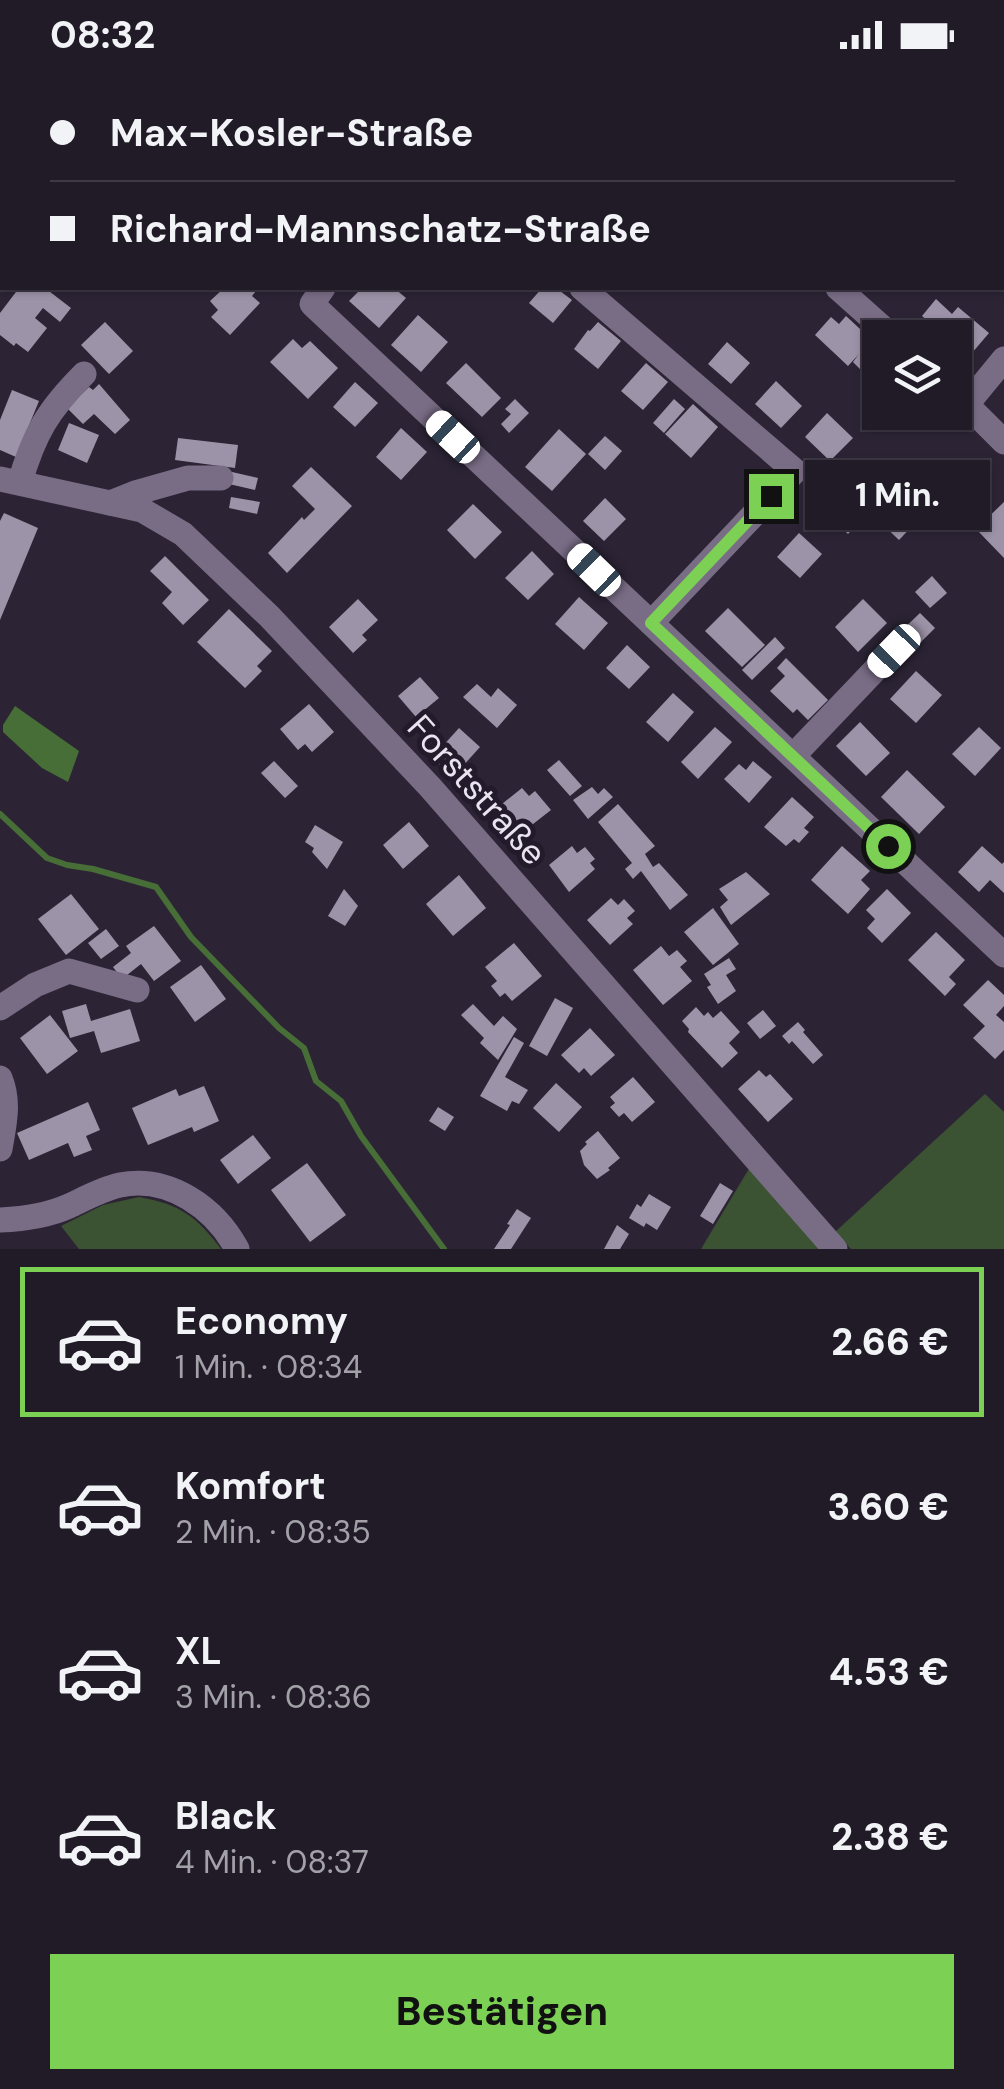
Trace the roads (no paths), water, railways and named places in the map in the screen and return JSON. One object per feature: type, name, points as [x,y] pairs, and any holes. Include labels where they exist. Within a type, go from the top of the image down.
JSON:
[{"type":"street","points":[[584,290],[796,470],[651,623]]},
{"type":"street","points":[[840,290],[874,320]]},
{"type":"street","points":[[317,296],[651,623],[1004,955]]},
{"type":"street","points":[[972,388],[1004,359]]},
{"type":"street","points":[[10,481],[46,417],[84,374]]},
{"type":"street","points":[[972,409],[1004,442]]},
{"type":"street","points":[[110,503],[188,478],[221,478]]},
{"type":"street","name":"Forststraße","points":[[10,481],[142,510],[182,534],[269,616],[430,787],[835,1249]]},
{"type":"street","points":[[793,756],[894,651]]},
{"type":"street","points":[[0,1008],[35,985],[70,971],[137,990]]},
{"type":"street","points":[[0,1078],[7,1112],[0,1149]]},
{"type":"street","points":[[0,1220],[30,1218],[122,1184],[152,1183],[196,1202],[217,1220],[237,1249]]},
{"type":"waterway","points":[[0,814],[47,858],[156,887],[191,937],[279,1028],[304,1048],[316,1081],[341,1101],[361,1136],[444,1249]]}]
